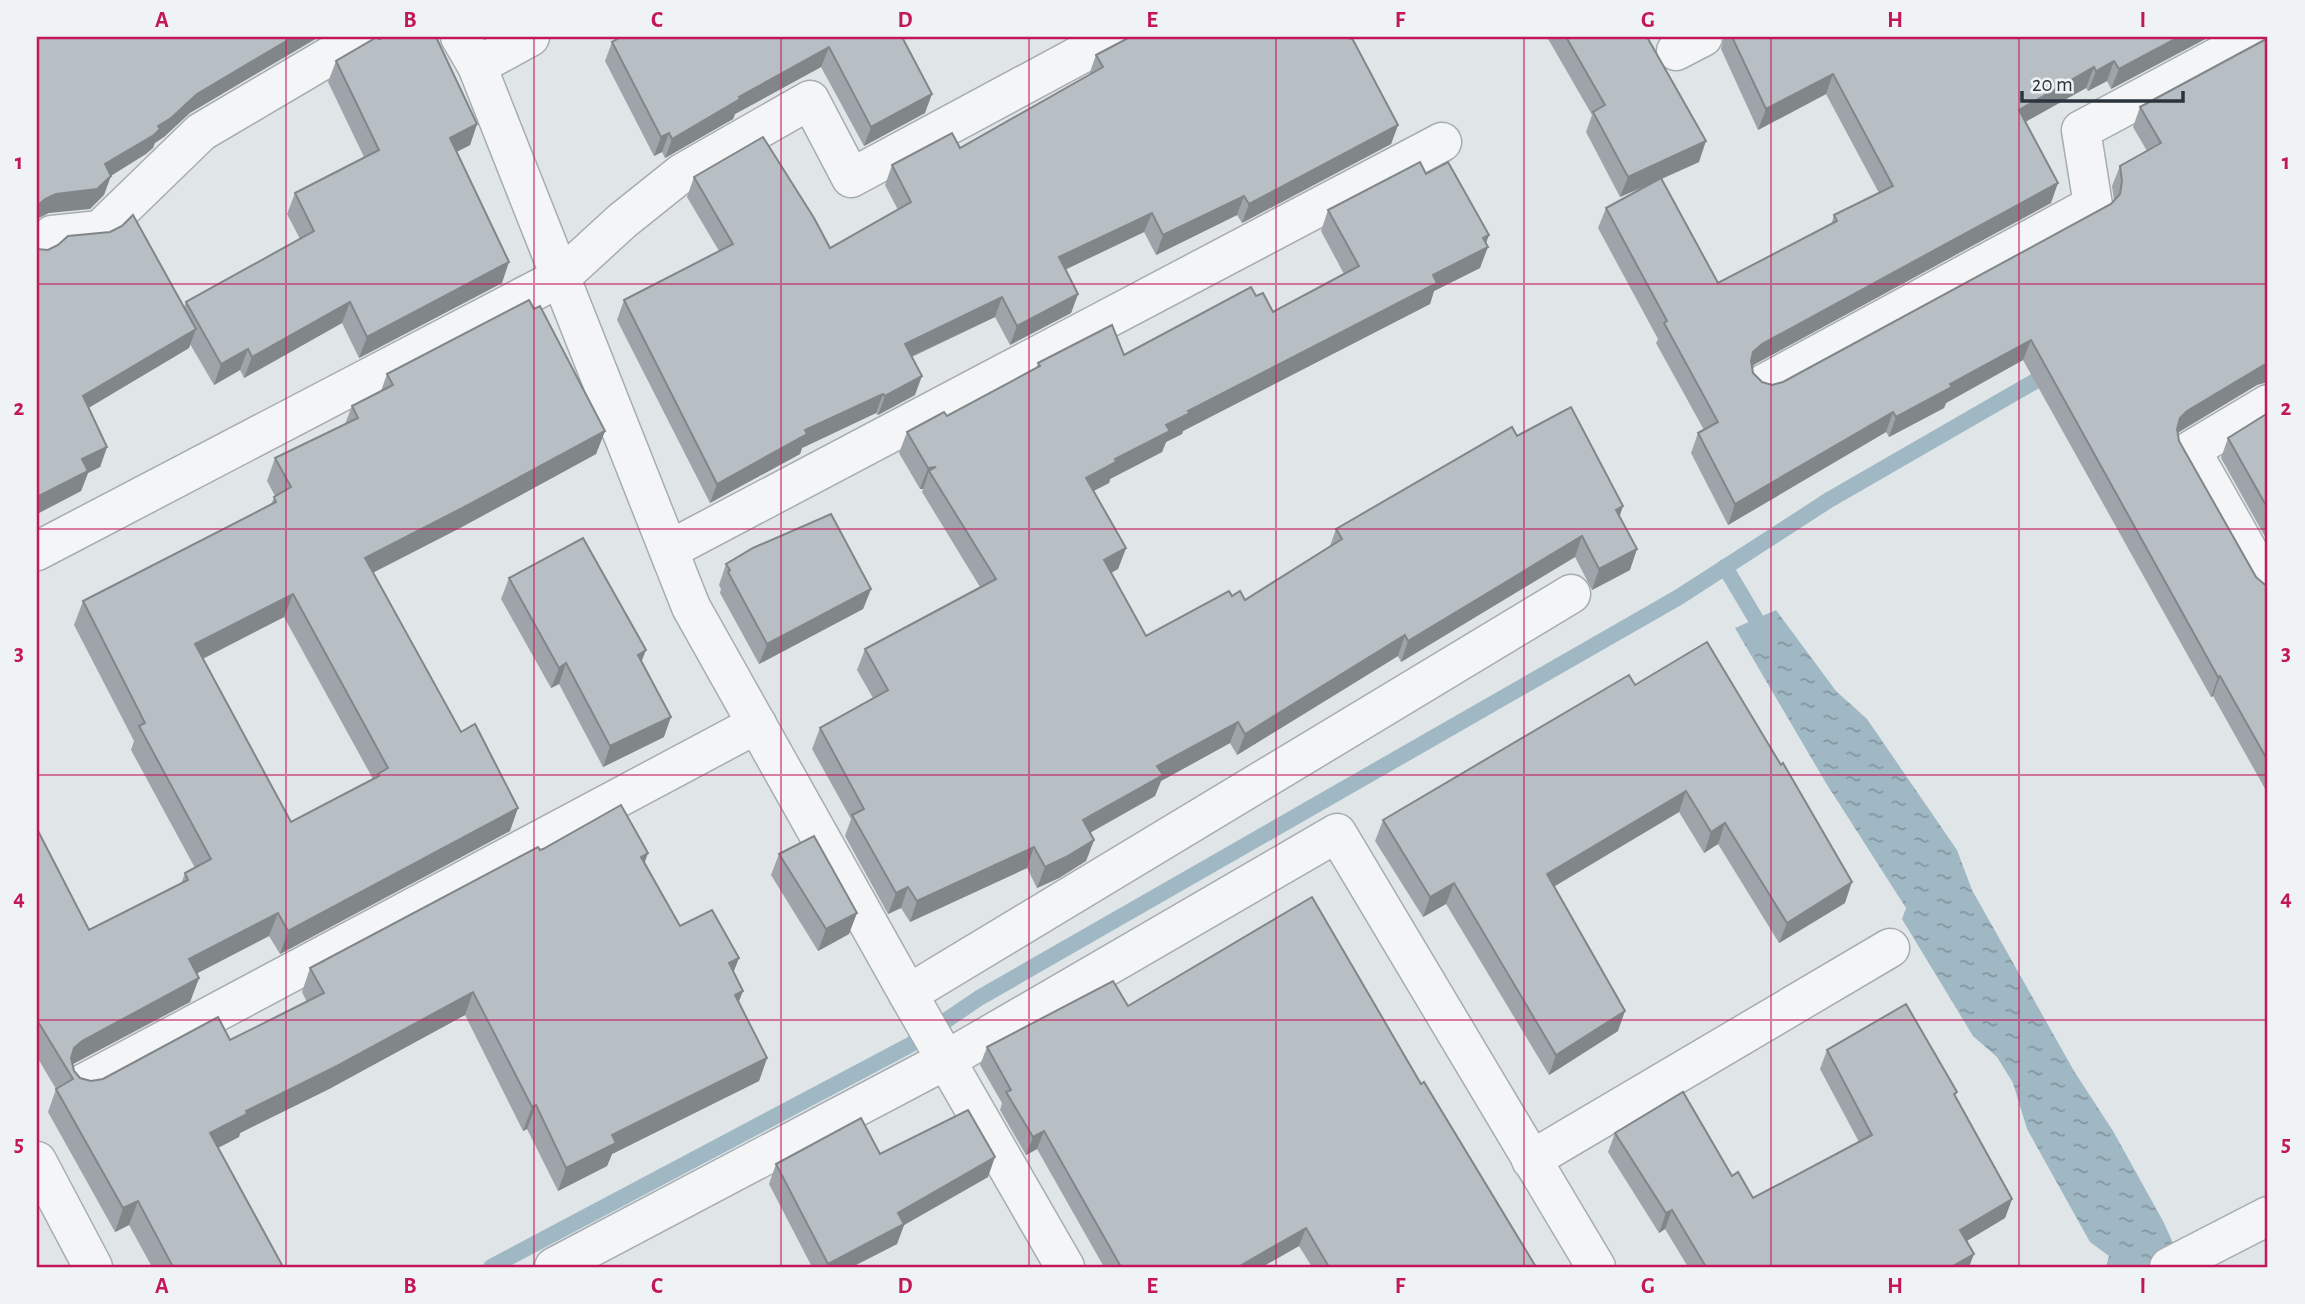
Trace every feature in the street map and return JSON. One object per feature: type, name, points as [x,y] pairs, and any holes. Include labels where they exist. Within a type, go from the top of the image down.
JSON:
[{"type":"street","points":[[37,248],[52,235],[100,230],[201,132],[362,37]]},
{"type":"street","points":[[530,37],[469,52],[691,607],[928,1030],[1065,1267]]},
{"type":"street","points":[[37,551],[561,277],[622,221],[682,173],[810,100],[851,178],[1113,37]]},
{"type":"street","points":[[1765,383],[2093,205],[2081,130],[2255,37]]},
{"type":"street","points":[[668,550],[1442,142]]},
{"type":"street","points":[[2268,404],[2191,450],[2268,586]]},
{"type":"street","points":[[554,1267],[928,1030],[1571,594]]},
{"type":"street","points":[[84,1083],[757,724]]},
{"type":"street","points":[[928,1030],[1337,833],[1596,1267]]},
{"type":"street","points":[[1531,1160],[1890,948]]},
{"type":"street","points":[[37,1160],[93,1267]]},
{"type":"street","points":[[2176,1263],[2268,1216]]},
{"type":"water","points":[[1776,610],[1836,691],[1867,719],[1957,850],[1972,890],[2074,1071],[2113,1131],[2163,1221],[2184,1267],[2106,1267],[2109,1256],[2090,1242],[2027,1129],[2013,1083],[1997,1057],[1973,1036],[1902,919],[1906,908],[1826,783],[1735,628]]},
{"type":"building","points":[[37,37],[293,37],[197,94],[158,126],[160,129],[154,135],[105,164],[111,176],[97,189],[56,194],[37,206]]},
{"type":"building","points":[[377,37],[436,37],[477,124],[450,138],[509,262],[367,337],[350,302],[252,357],[248,349],[221,364],[186,302],[314,231],[295,193],[379,150],[336,61]]},
{"type":"building","points":[[621,37],[902,37],[932,94],[871,127],[829,47],[739,97],[740,99],[672,139],[669,133],[661,137],[612,42]]},
{"type":"building","points":[[1130,37],[1349,37],[1352,38],[1398,125],[1249,204],[1244,196],[1163,235],[1152,213],[1059,257],[1078,294],[1017,326],[1002,297],[905,344],[922,376],[885,396],[883,394],[805,430],[807,434],[717,484],[624,300],[733,244],[694,177],[763,137],[830,248],[911,202],[892,165],[952,133],[960,148],[1103,67],[1096,55]]},
{"type":"building","points":[[1566,37],[1647,37],[1706,141],[1628,177],[1593,112],[1605,105]]},
{"type":"building","points":[[1732,37],[2179,37],[2119,69],[2114,61],[2096,71],[2094,67],[2019,110],[2058,183],[1762,344],[1753,352],[1753,373],[1762,382],[1772,385],[1783,382],[2111,204],[2120,194],[2120,166],[2161,143],[2140,107],[2268,38],[2268,364],[2187,411],[2180,418],[2177,429],[2179,441],[2256,577],[2268,586],[2268,761],[2220,676],[2218,677],[2031,340],[1896,417],[1893,412],[1735,504],[1698,433],[1718,422],[1606,208],[1661,178],[1718,283],[1837,221],[1834,215],[1893,186],[1833,74],[1766,109]]},
{"type":"building","points":[[1420,162],[1426,174],[1448,162],[1489,235],[1483,238],[1488,247],[1433,275],[1437,283],[1188,411],[1190,413],[1166,425],[1170,431],[1115,459],[1116,462],[1086,478],[1126,548],[1104,560],[1146,636],[1229,591],[1232,596],[1240,591],[1245,600],[1342,539],[1336,529],[1512,427],[1517,436],[1571,407],[1623,506],[1616,510],[1637,549],[1599,569],[1582,536],[1408,641],[1405,635],[1245,734],[1238,722],[1157,766],[1163,775],[1083,820],[1094,840],[1045,867],[1034,847],[917,901],[908,887],[896,893],[852,815],[864,809],[820,728],[888,690],[865,649],[996,579],[929,471],[936,467],[928,468],[907,432],[944,412],[947,416],[1040,366],[1038,363],[1112,325],[1124,355],[1251,287],[1256,296],[1263,293],[1273,312],[1359,266],[1328,210]]},
{"type":"building","points":[[133,215],[196,329],[83,396],[107,447],[82,459],[88,471],[37,497],[37,249],[48,250],[68,236],[110,232],[122,226]]},
{"type":"building","points":[[529,300],[534,309],[540,306],[605,431],[365,558],[461,732],[475,724],[518,808],[288,931],[278,913],[189,959],[199,978],[82,1041],[74,1048],[71,1058],[74,1071],[80,1078],[91,1081],[103,1079],[218,1017],[230,1040],[324,993],[310,968],[538,847],[543,849],[621,805],[648,853],[641,857],[680,926],[712,910],[739,958],[729,963],[743,991],[735,995],[767,1058],[612,1135],[616,1143],[566,1168],[536,1105],[532,1107],[473,992],[337,1066],[246,1111],[247,1114],[210,1133],[282,1265],[173,1267],[138,1201],[123,1208],[56,1089],[73,1079],[37,1020],[37,829],[89,930],[188,880],[185,873],[211,859],[139,726],[145,723],[83,601],[276,502],[274,497],[291,487],[275,458],[358,418],[352,406],[393,385],[387,374]],"holes":[[[293,594],[388,768],[378,774],[379,776],[291,822],[195,644]]]},
{"type":"building","points":[[2268,413],[2268,509],[2228,438]]},
{"type":"building","points":[[831,514],[871,589],[767,644],[726,564],[753,548]]},
{"type":"building","points":[[583,538],[646,650],[638,655],[671,717],[610,746],[566,663],[559,668],[509,578]]},
{"type":"building","points":[[1707,642],[1781,765],[1783,763],[1852,882],[1787,923],[1725,823],[1711,832],[1686,791],[1547,874],[1625,1011],[1556,1055],[1454,883],[1430,897],[1383,820],[1629,675],[1635,685]]},
{"type":"building","points":[[814,836],[857,913],[826,929],[779,854]]},
{"type":"building","points":[[1312,897],[1421,1084],[1424,1082],[1536,1267],[1329,1267],[1306,1228],[1238,1267],[1121,1267],[1044,1131],[1033,1137],[1006,1092],[1011,1090],[987,1047],[1113,981],[1128,1006]]},
{"type":"building","points":[[1906,1004],[1957,1092],[1954,1094],[2012,1199],[1960,1230],[1974,1254],[1951,1267],[1706,1267],[1672,1210],[1666,1213],[1615,1133],[1683,1092],[1732,1176],[1738,1172],[1753,1198],[1872,1135],[1827,1050]]},
{"type":"building","points":[[968,1110],[995,1157],[898,1213],[904,1224],[828,1264],[776,1164],[861,1118],[880,1154]]},
{"type":"waterway","points":[[491,1267],[910,1045],[979,998],[1679,597],[1829,500],[2051,372]]},
{"type":"waterway","points":[[1725,567],[1767,638]]}]
